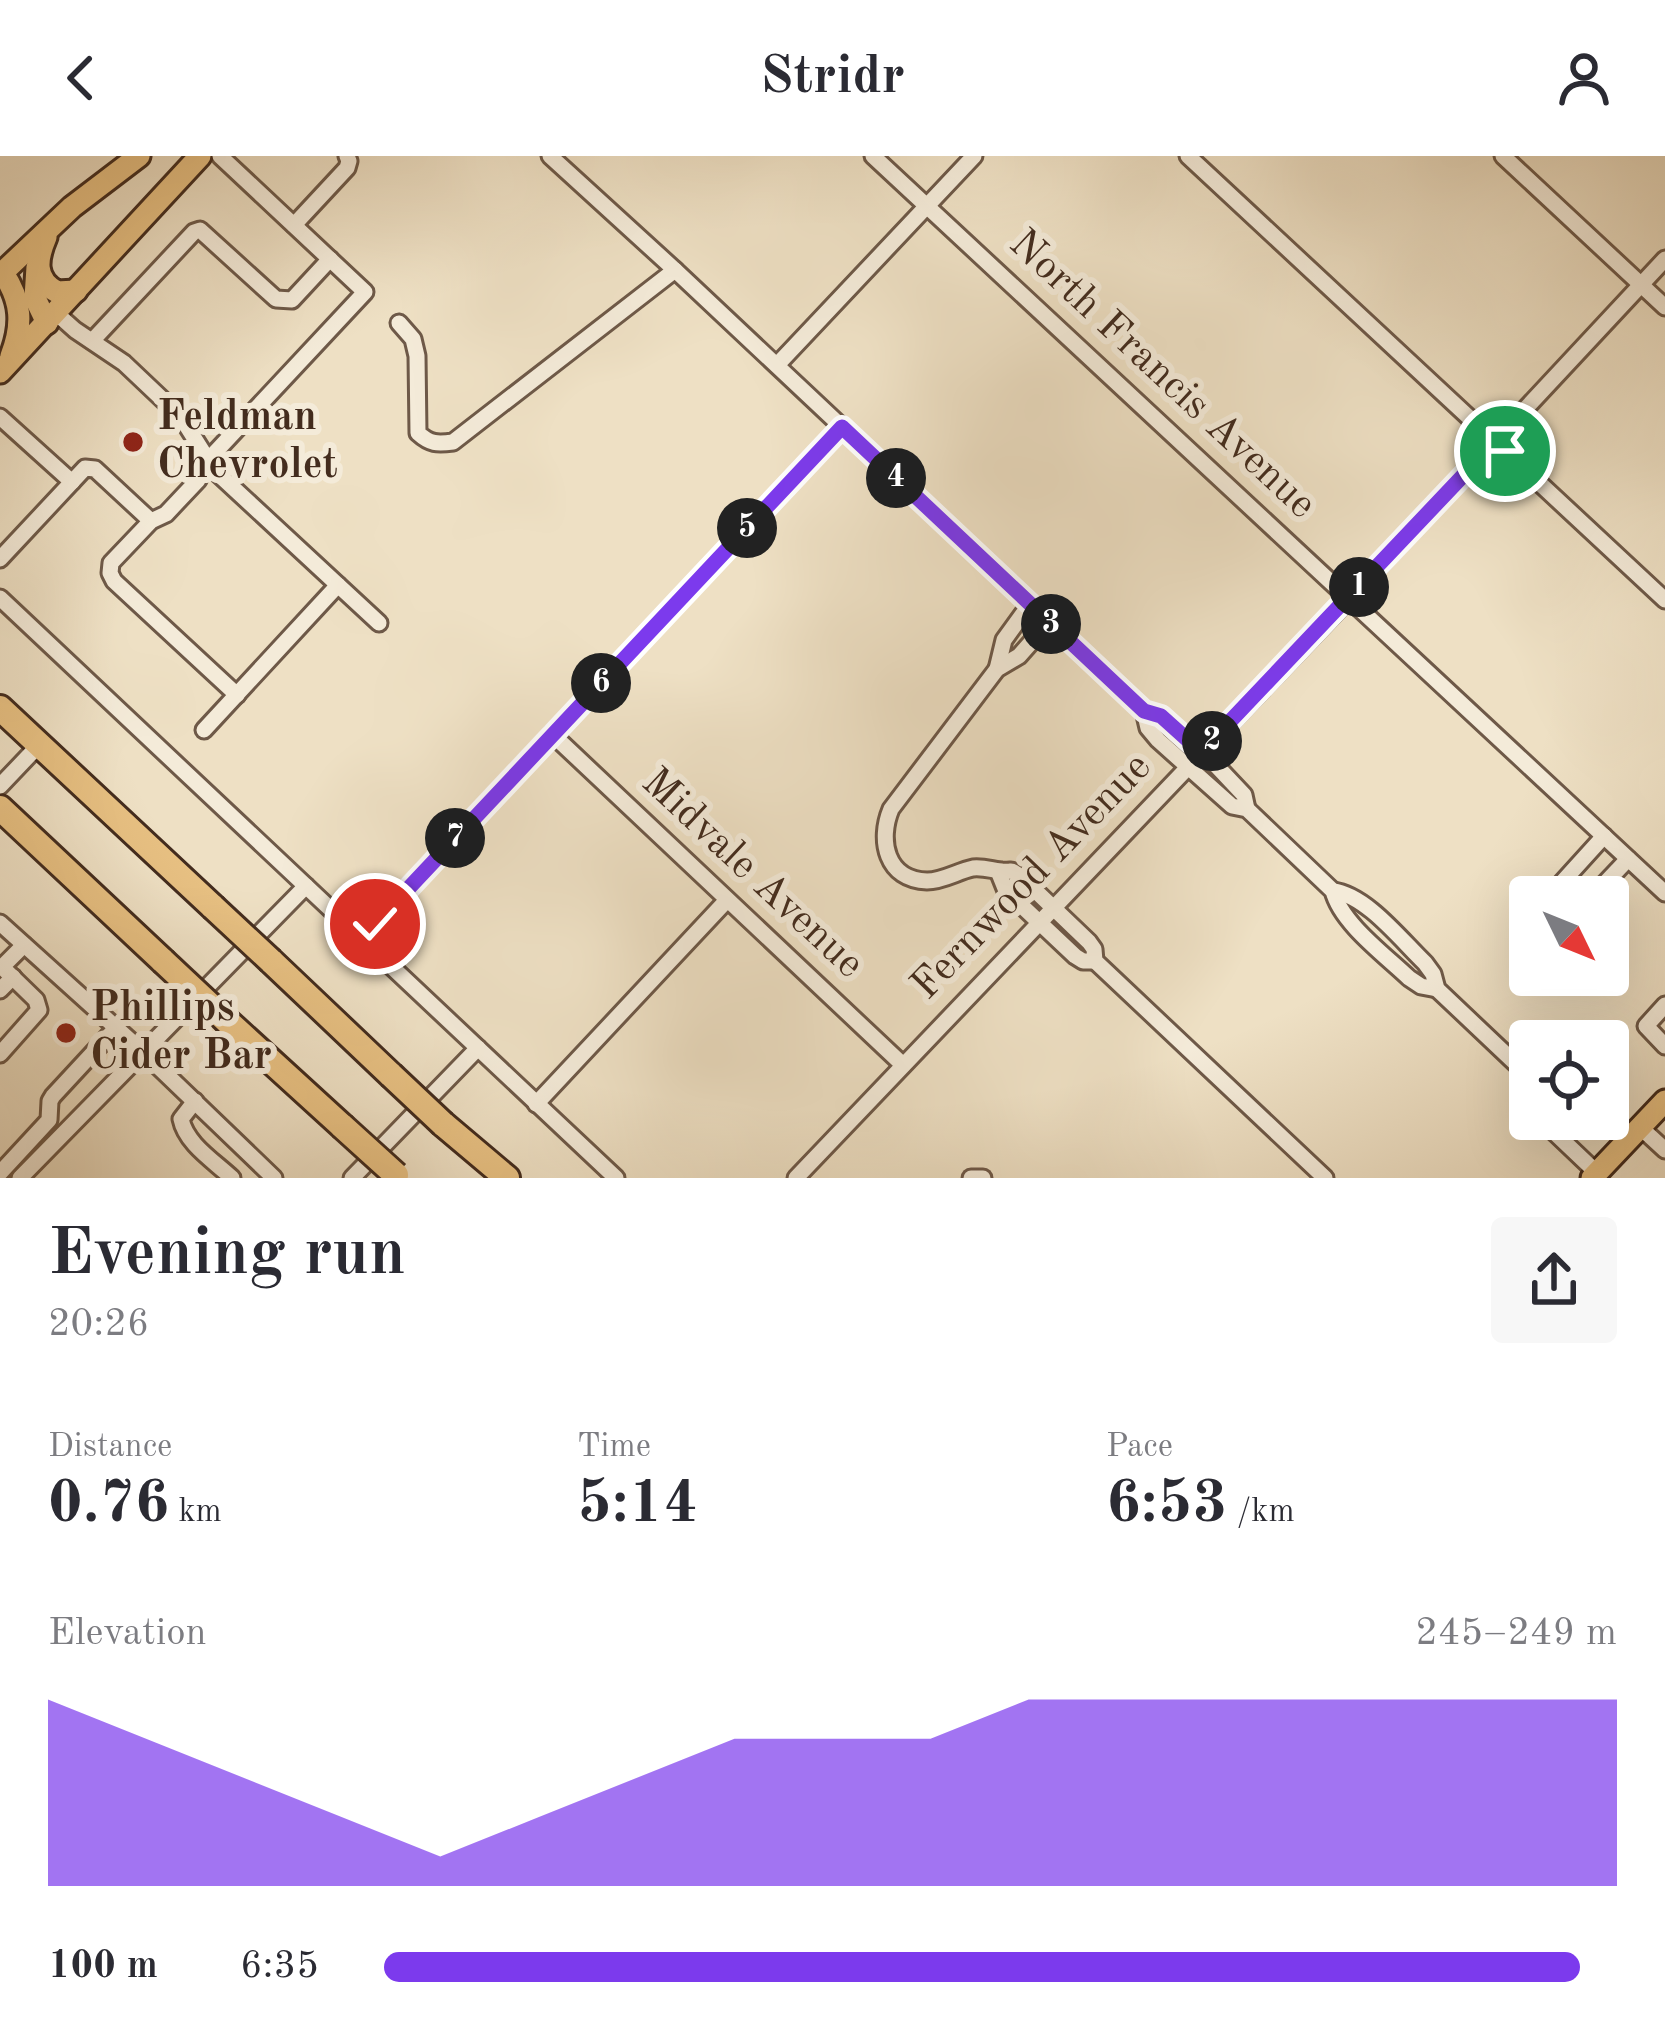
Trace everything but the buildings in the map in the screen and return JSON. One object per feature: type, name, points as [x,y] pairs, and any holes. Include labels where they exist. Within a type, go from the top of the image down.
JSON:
[{"type":"highway","points":[[0,708],[503,1178]]},
{"type":"highway","points":[[0,808],[398,1177]]},
{"type":"main road","points":[[3,369],[18,334],[20,315],[13,287],[1,273],[52,225],[140,156]]},
{"type":"main road","points":[[3,369],[200,156]]},
{"type":"main road","points":[[52,225],[37,263],[35,298],[39,312],[52,318]]},
{"type":"main road","points":[[37,263],[49,288],[76,291]]},
{"type":"main road","points":[[0,298],[14,313],[18,334]]},
{"type":"main road","points":[[1594,1176],[1665,1101]]},
{"type":"street","points":[[220,156],[365,292],[208,460],[198,480],[111,563],[114,580],[237,694]]},
{"type":"street","points":[[294,225],[346,168],[346,156]]},
{"type":"street","points":[[550,156],[1144,711],[1161,716],[1201,752],[1244,795],[1247,809]]},
{"type":"street","name":"North Francis Avenue","points":[[873,156],[1665,893]]},
{"type":"street","points":[[777,365],[974,156]]},
{"type":"street","points":[[1188,156],[1665,600]]},
{"type":"street","points":[[1503,156],[1665,307]]},
{"type":"street","points":[[92,341],[194,232],[200,230],[284,302],[292,300],[330,260]]},
{"type":"street","name":"Fernwood Avenue","points":[[796,1178],[1665,259]]},
{"type":"street","points":[[399,323],[412,339],[417,356],[418,433],[436,444],[453,442],[675,269]]},
{"type":"street","points":[[52,318],[124,363],[181,417],[215,471],[379,623]]},
{"type":"street","points":[[0,417],[71,482]]},
{"type":"street","points":[[360,938],[842,427]]},
{"type":"street","points":[[0,559],[85,468],[95,469],[151,521]]},
{"type":"street","points":[[204,730],[338,585]]},
{"type":"street","points":[[0,598],[616,1178]]},
{"type":"street","points":[[997,669],[1004,640],[1030,604]]},
{"type":"street","points":[[1049,622],[1019,656],[997,669],[891,809],[883,842],[897,868],[924,881],[971,868],[1020,875],[1089,942],[1095,961],[1324,1178]]},
{"type":"street","points":[[1144,711],[1148,728],[1232,806],[1247,809],[1333,891],[1336,905],[1347,918],[1394,963],[1421,986],[1437,989],[1509,1057]]},
{"type":"street","name":"Midvale Avenue","points":[[552,734],[903,1065]]},
{"type":"street","points":[[0,786],[39,745]]},
{"type":"street","points":[[1568,876],[1604,836]]},
{"type":"street","points":[[1612,876],[1628,859]]},
{"type":"street","points":[[998,871],[1006,890],[1075,956],[1095,961]]},
{"type":"street","points":[[24,1177],[306,886]]},
{"type":"street","points":[[536,1104],[727,900]]},
{"type":"street","points":[[0,923],[274,1178]]},
{"type":"street","points":[[0,990],[5,970],[24,945]]},
{"type":"street","points":[[0,1054],[39,1010],[36,1000],[5,970]]},
{"type":"street","points":[[1665,1005],[1646,1026],[1665,1046]]},
{"type":"street","points":[[0,1173],[49,1120],[53,1096],[115,1029]]},
{"type":"street","points":[[352,1178],[478,1048]]},
{"type":"street","points":[[195,1101],[181,1119],[182,1129],[232,1178]]},
{"type":"street","points":[[49,1120],[62,1133]]},
{"type":"street","points":[[1629,1129],[1665,1150]]},
{"type":"street","points":[[1561,1140],[1594,1176]]},
{"type":"street","points":[[971,1178],[983,1178]]},
{"type":"place","name":"Feldman Chevrolet","points":[[133,442]]},
{"type":"place","name":"Phillips Cider Bar","points":[[66,1033]]},
{"type":"route","points":[[375,924],[842,427],[1144,711],[1161,716],[1201,752],[1495,442],[1505,451]]}]
